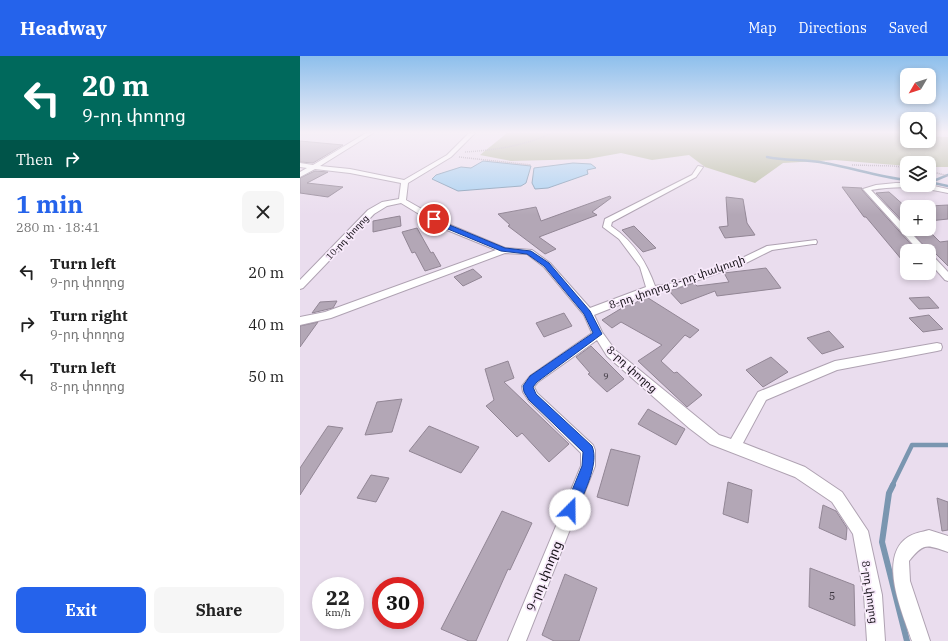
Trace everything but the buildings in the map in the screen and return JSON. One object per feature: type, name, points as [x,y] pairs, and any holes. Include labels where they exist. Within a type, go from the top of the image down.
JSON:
[{"type":"street","points":[[300,175],[324,160]]},
{"type":"street","points":[[300,166],[315,166],[350,171],[405,182],[441,160]]},
{"type":"street","points":[[651,289],[644,267],[622,237],[607,227],[608,221],[694,176],[700,167]]},
{"type":"street","points":[[402,201],[405,182]]},
{"type":"street","points":[[917,244],[866,189],[881,185],[938,188],[948,191]]},
{"type":"street","name":"8-րդ փողոց","points":[[402,201],[445,226],[504,250],[529,252],[547,265],[588,313],[598,334],[611,353],[694,424],[715,440],[800,472],[837,497],[860,531],[873,595],[876,641]]},
{"type":"street","name":"10-րդ փողոց","points":[[300,286],[371,212],[386,204],[402,201]]},
{"type":"street","name":"8-րդ փողոց 3-րդ փակուղի","points":[[588,313],[651,289],[670,287],[742,262],[770,248],[813,242]]},
{"type":"street","points":[[300,321],[327,316],[504,250]]},
{"type":"street","points":[[936,265],[948,278]]},
{"type":"street","name":"9-րդ փողոց","points":[[517,641],[588,466],[588,450],[533,397],[529,392],[528,386],[534,379],[598,334]]},
{"type":"street","points":[[734,446],[762,396],[835,366],[937,347]]},
{"type":"street","points":[[921,641],[902,581],[901,558],[914,543],[929,538],[948,544]]},
{"type":"path","points":[[501,160],[531,164]]},
{"type":"path","points":[[852,165],[900,167]]},
{"type":"path","points":[[936,173],[948,176]]},
{"type":"green space","points":[[507,160],[538,160],[511,161]]},
{"type":"green space","points":[[696,160],[830,160],[783,163],[755,183],[705,167]]},
{"type":"green space","points":[[839,160],[900,160],[900,165]]},
{"type":"green space","points":[[936,160],[948,160],[948,167],[936,167]]},
{"type":"water","points":[[483,161],[531,166],[526,183],[521,186],[458,191],[432,179],[436,175],[461,167],[471,168]]},
{"type":"water","points":[[573,163],[591,164],[596,168],[587,170],[588,174],[548,188],[535,189],[532,183],[534,168]]},
{"type":"waterway","points":[[797,160],[835,165],[900,179]]},
{"type":"waterway","points":[[936,180],[948,175]]},
{"type":"waterway","points":[[936,183],[948,186]]},
{"type":"waterway","points":[[892,486],[912,445],[948,445]]},
{"type":"waterway","points":[[893,485],[889,493],[882,542],[907,641]]},
{"type":"route","points":[[434,219],[445,226],[504,250],[529,252],[547,265],[563,282],[588,313],[598,334],[534,379],[528,386],[529,392],[533,397],[588,450],[588,466],[570,510]]}]
